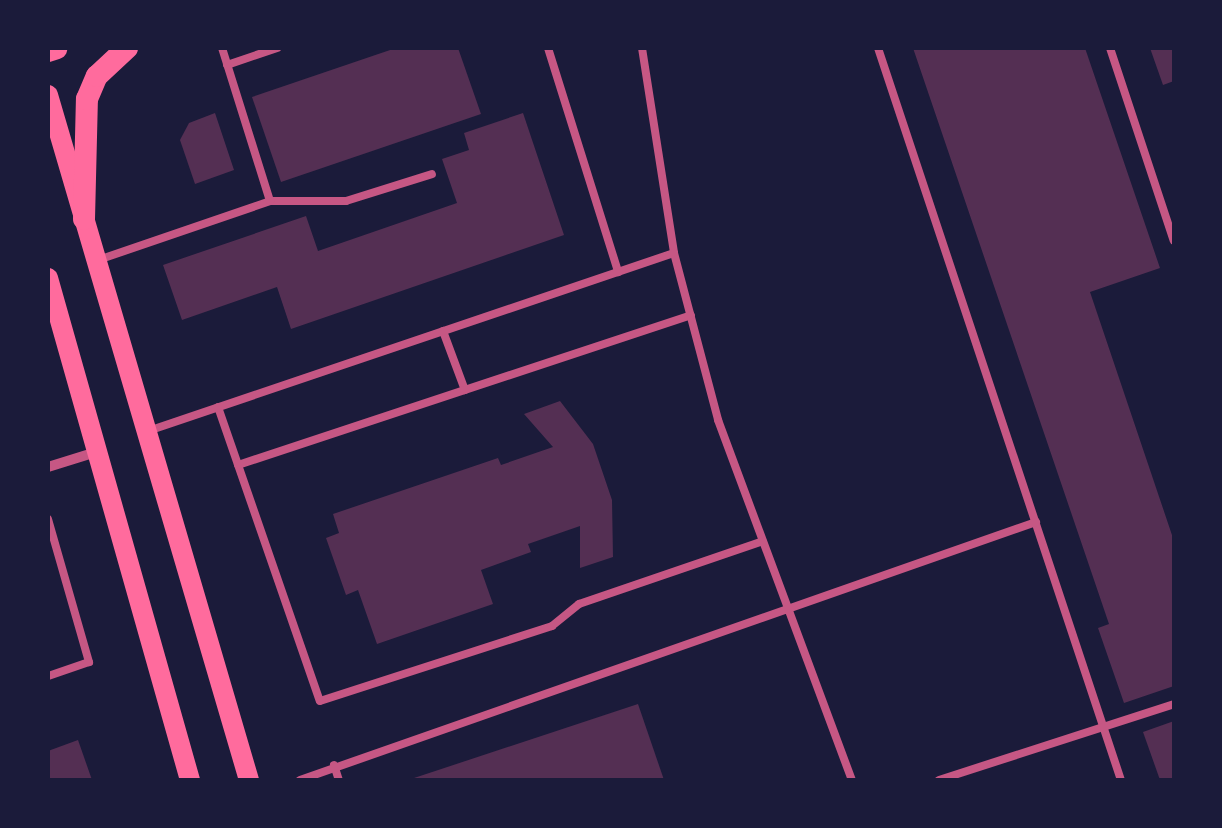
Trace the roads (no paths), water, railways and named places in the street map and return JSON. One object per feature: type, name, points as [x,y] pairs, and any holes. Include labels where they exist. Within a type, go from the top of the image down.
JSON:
[{"type":"main road","points":[[48,51],[57,48]]},
{"type":"main road","points":[[84,219],[87,99],[97,76],[128,48]]},
{"type":"main road","points":[[48,95],[249,780]]},
{"type":"main road","points":[[48,278],[100,450],[190,780]]},
{"type":"street","points":[[48,468],[100,450]]},
{"type":"lane","points":[[222,48],[270,201]]},
{"type":"lane","points":[[227,65],[277,48]]},
{"type":"lane","points":[[548,48],[618,272]]},
{"type":"lane","points":[[642,48],[674,253],[718,420],[852,780]]},
{"type":"lane","points":[[878,48],[1121,780]]},
{"type":"lane","points":[[1110,48],[1174,241]]},
{"type":"lane","points":[[96,261],[270,201],[346,201],[432,174]]},
{"type":"lane","points":[[146,432],[674,253]]},
{"type":"lane","points":[[238,465],[691,316]]},
{"type":"lane","points":[[443,331],[465,390]]},
{"type":"lane","points":[[218,407],[320,701],[552,626],[579,604],[763,541]]},
{"type":"lane","points":[[48,519],[90,662],[48,676]]},
{"type":"lane","points":[[300,780],[334,764],[1036,522]]},
{"type":"lane","points":[[940,780],[1174,704]]},
{"type":"lane","points":[[334,764],[339,780]]}]
